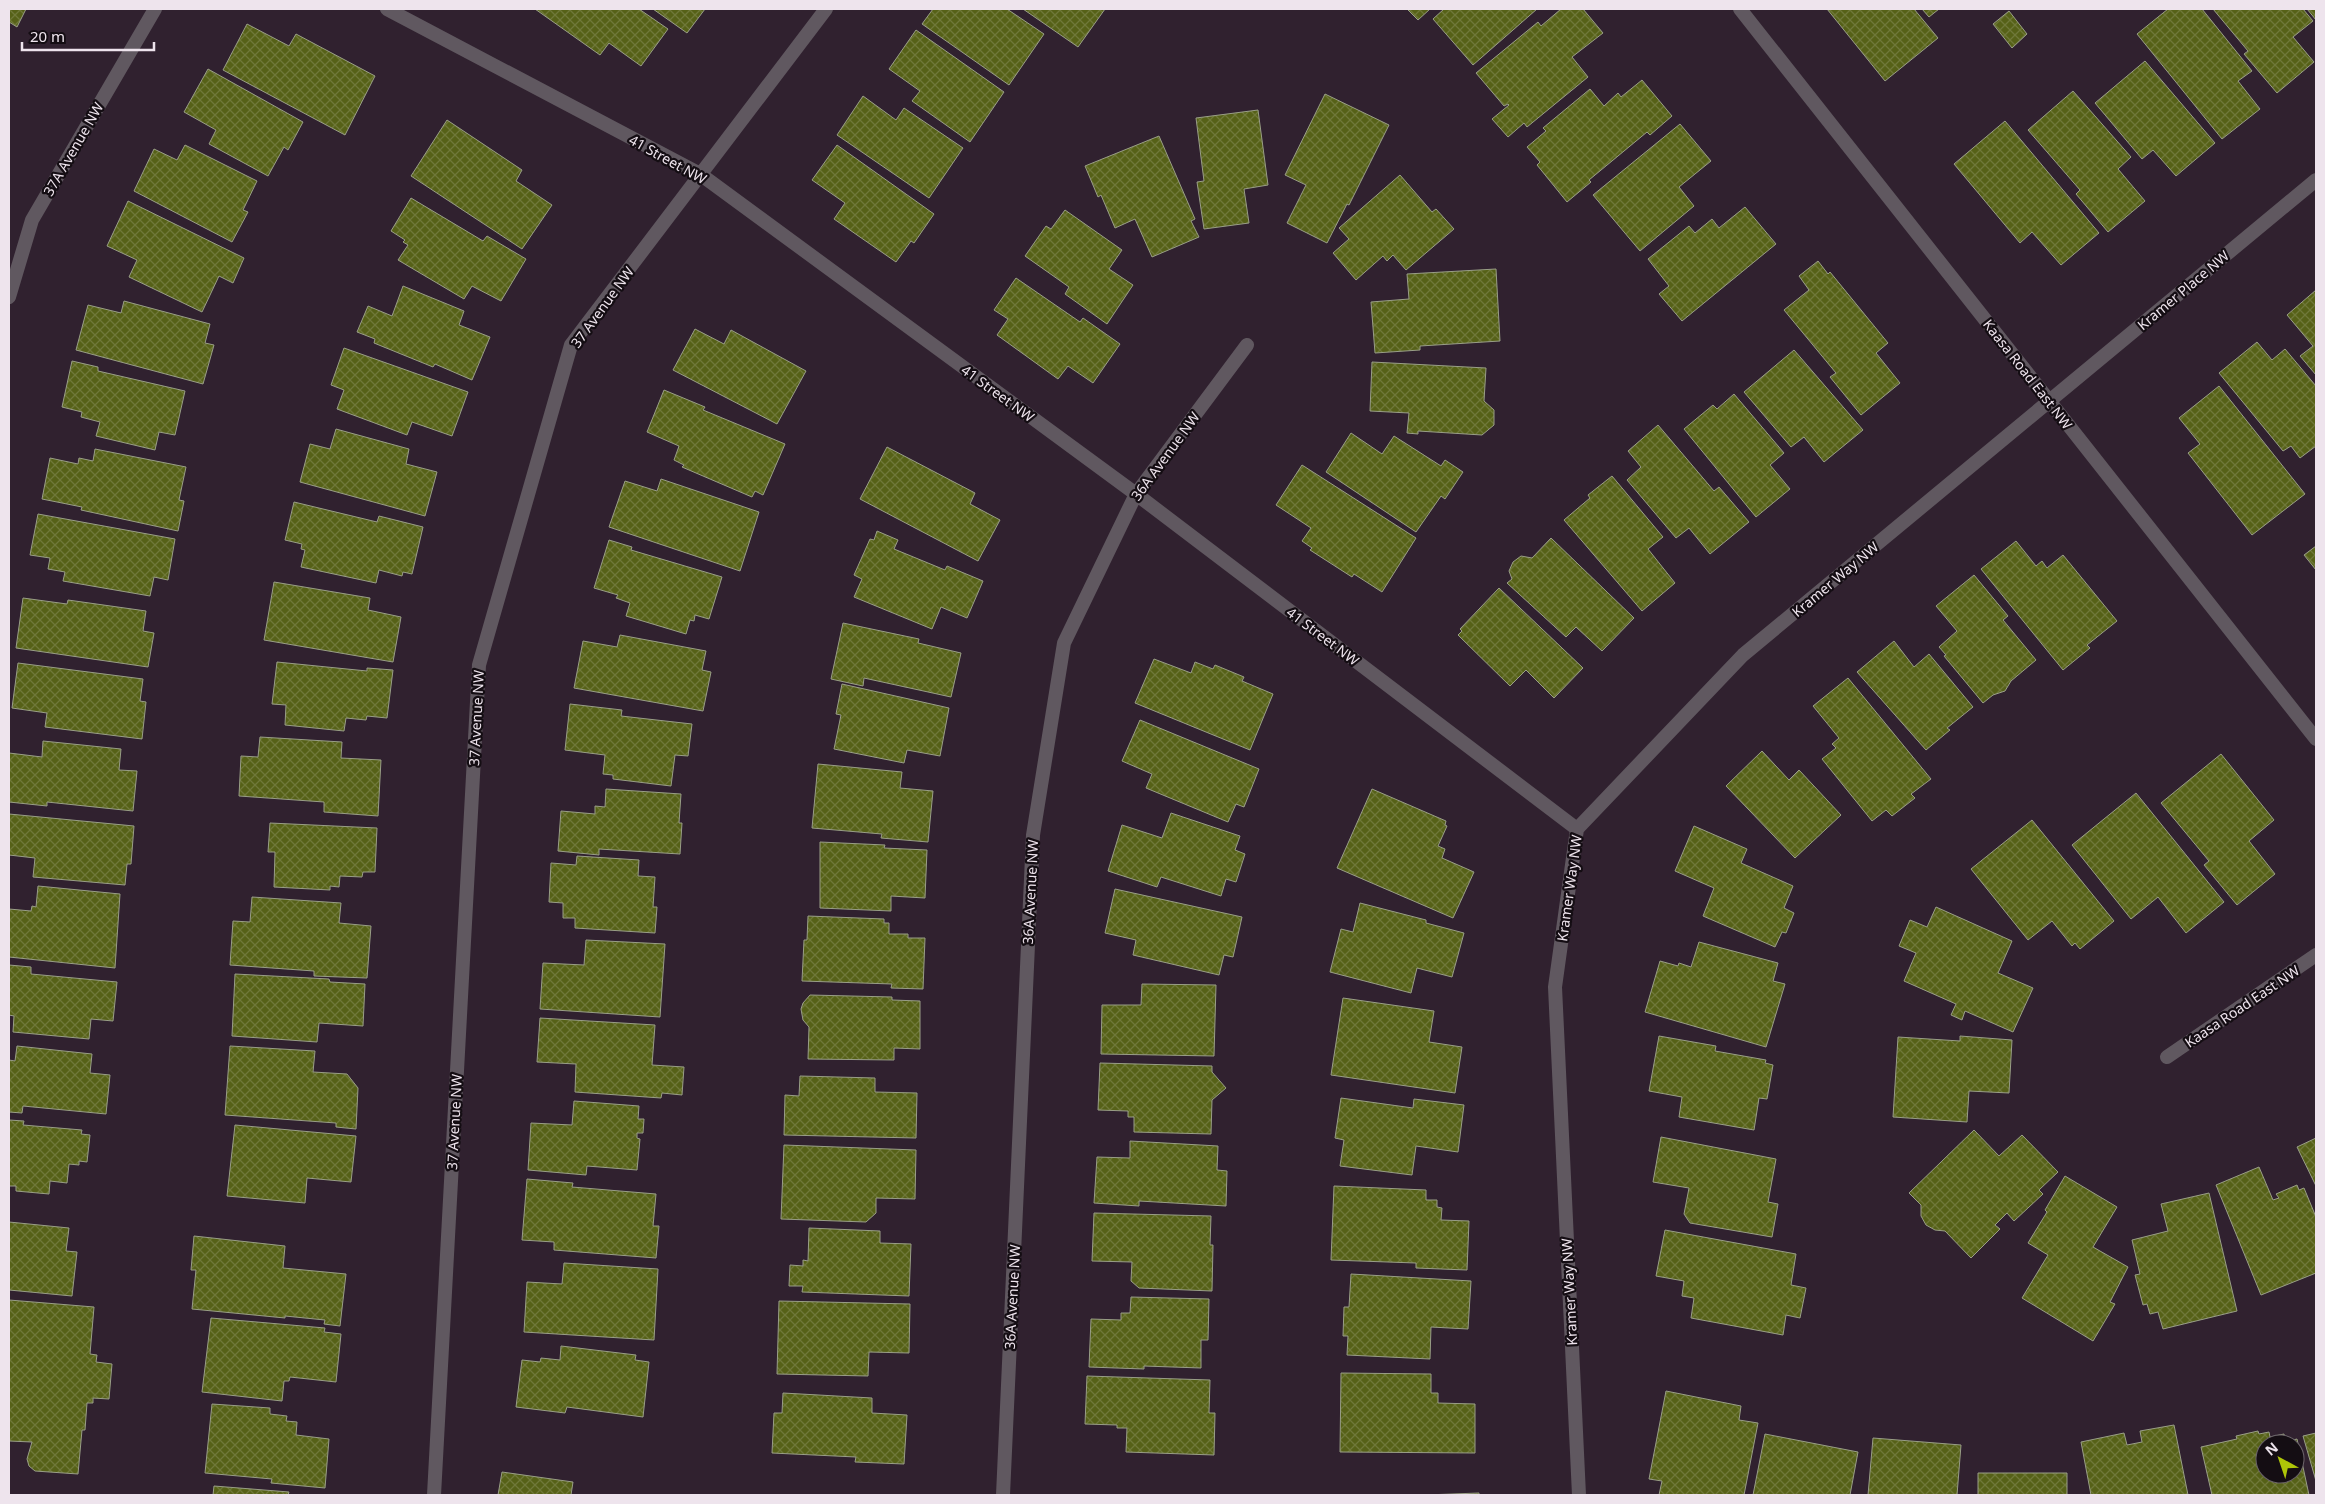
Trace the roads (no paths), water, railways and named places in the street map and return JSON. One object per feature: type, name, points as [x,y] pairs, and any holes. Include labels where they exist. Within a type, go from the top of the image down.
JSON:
[{"type":"street","name":"37A Avenue NW","points":[[9,296],[32,220],[155,9]]},
{"type":"street","name":"41 Street NW","points":[[386,9],[700,174],[1136,494],[1577,829]]},
{"type":"street","name":"37 Avenue NW","points":[[434,1495],[478,665],[571,345],[826,9]]},
{"type":"street","name":"Kaasa Road East NW","points":[[1740,9],[2316,739]]},
{"type":"street","name":"Kramer Place NW","points":[[2050,401],[2316,180]]},
{"type":"street","name":"36A Avenue NW","points":[[1003,1495],[1033,835],[1064,643],[1136,494],[1248,345]]},
{"type":"street","name":"Kramer Way NW","points":[[1579,1495],[1554,987],[1577,829],[1743,655],[2050,401]]},
{"type":"street","name":"Kaasa Road East NW","points":[[2167,1056],[2316,955]]}]
